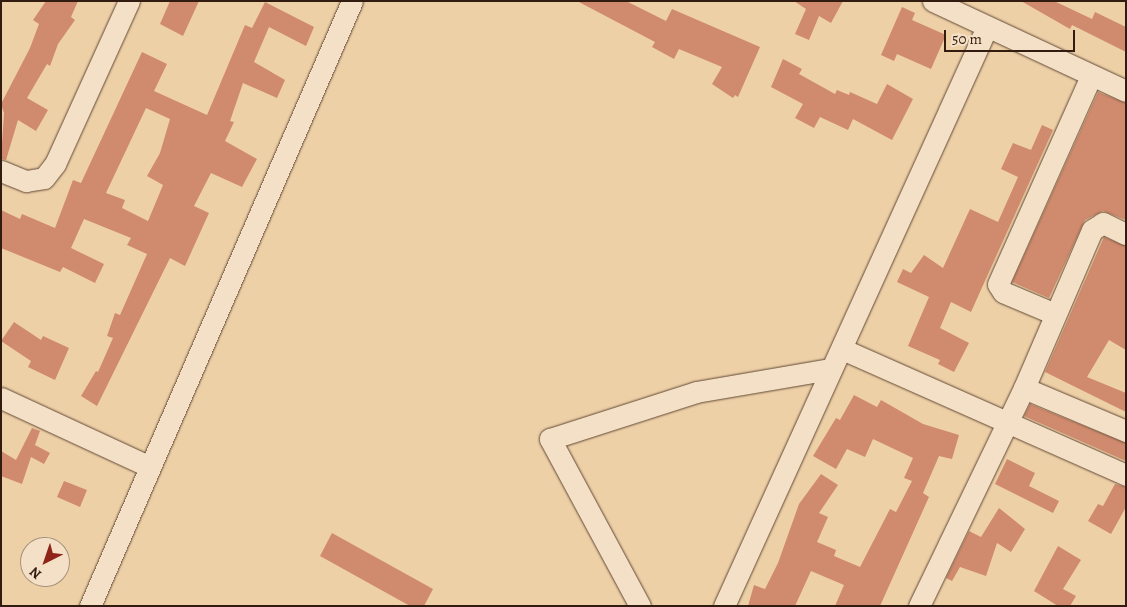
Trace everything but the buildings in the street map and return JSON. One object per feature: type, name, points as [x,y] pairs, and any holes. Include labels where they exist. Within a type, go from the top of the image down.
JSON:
[{"type":"street","points":[[1,171],[26,181],[44,178],[55,164],[128,1]]},
{"type":"street","points":[[90,606],[352,1]]},
{"type":"street","points":[[936,2],[1126,91]]},
{"type":"street","points":[[724,606],[987,27]]},
{"type":"street","points":[[1056,314],[1003,292],[998,284],[1091,76]]},
{"type":"street","points":[[919,606],[1024,388],[1095,226],[1103,224],[1126,234]]},
{"type":"street","points":[[842,349],[1006,424],[1126,475]]},
{"type":"street","points":[[640,606],[550,439],[696,392],[831,369]]},
{"type":"street","points":[[1024,388],[1126,431]]},
{"type":"street","points":[[1,398],[150,467]]}]
